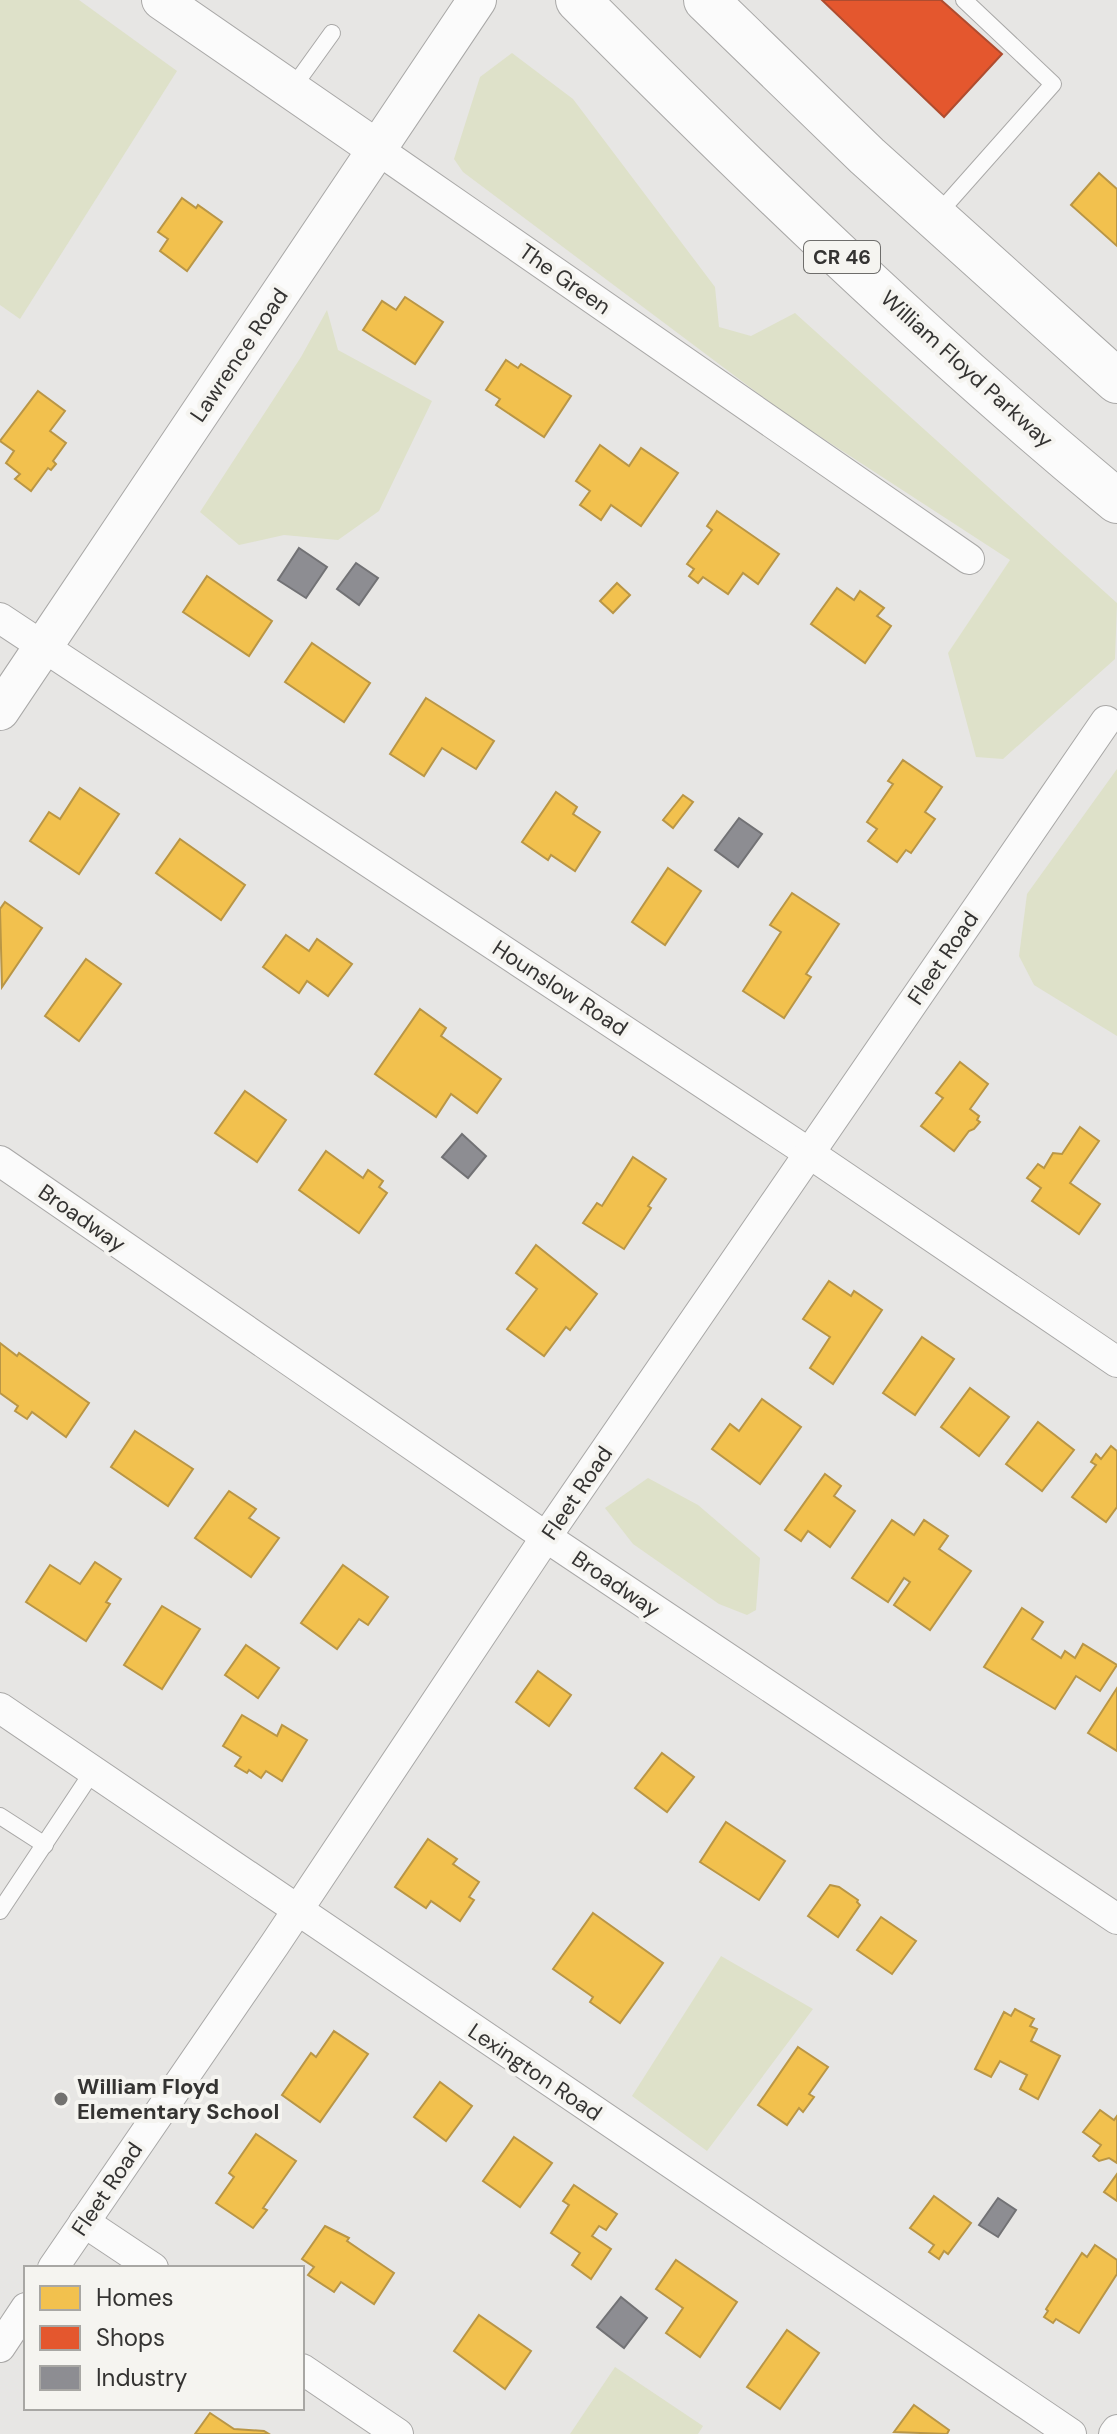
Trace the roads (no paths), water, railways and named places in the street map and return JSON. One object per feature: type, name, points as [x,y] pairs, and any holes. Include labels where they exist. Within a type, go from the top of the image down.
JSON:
[{"type":"highway","name":"William Floyd Parkway","points":[[578,0],[793,212],[1117,501]]},
{"type":"highway","points":[[706,0],[934,218],[1117,381]]},
{"type":"street","name":"Lawrence Road","points":[[0,711],[477,0]]},
{"type":"street","name":"The Green","points":[[175,4],[291,90],[969,559]]},
{"type":"street","name":"Hounslow Road","points":[[0,618],[809,1153],[1117,1362]]},
{"type":"street","name":"Fleet Road","points":[[54,2266],[297,1911],[546,1537],[1106,721]]},
{"type":"street","name":"Broadway","points":[[0,1161],[546,1537],[1117,1919]]},
{"type":"street","name":"Lexington Road","points":[[0,1708],[1071,2434]]},
{"type":"street","points":[[84,2222],[150,2266]]},
{"type":"street","points":[[0,2347],[24,2311]]},
{"type":"street","points":[[304,2370],[398,2434]]},
{"type":"lane","points":[[934,218],[1053,84],[964,0]]},
{"type":"lane","points":[[291,90],[332,33]]},
{"type":"lane","points":[[0,1911],[93,1771]]},
{"type":"lane","points":[[0,1816],[45,1845]]},
{"type":"place","name":"William Floyd Elementary School","points":[[61,2099]]}]
